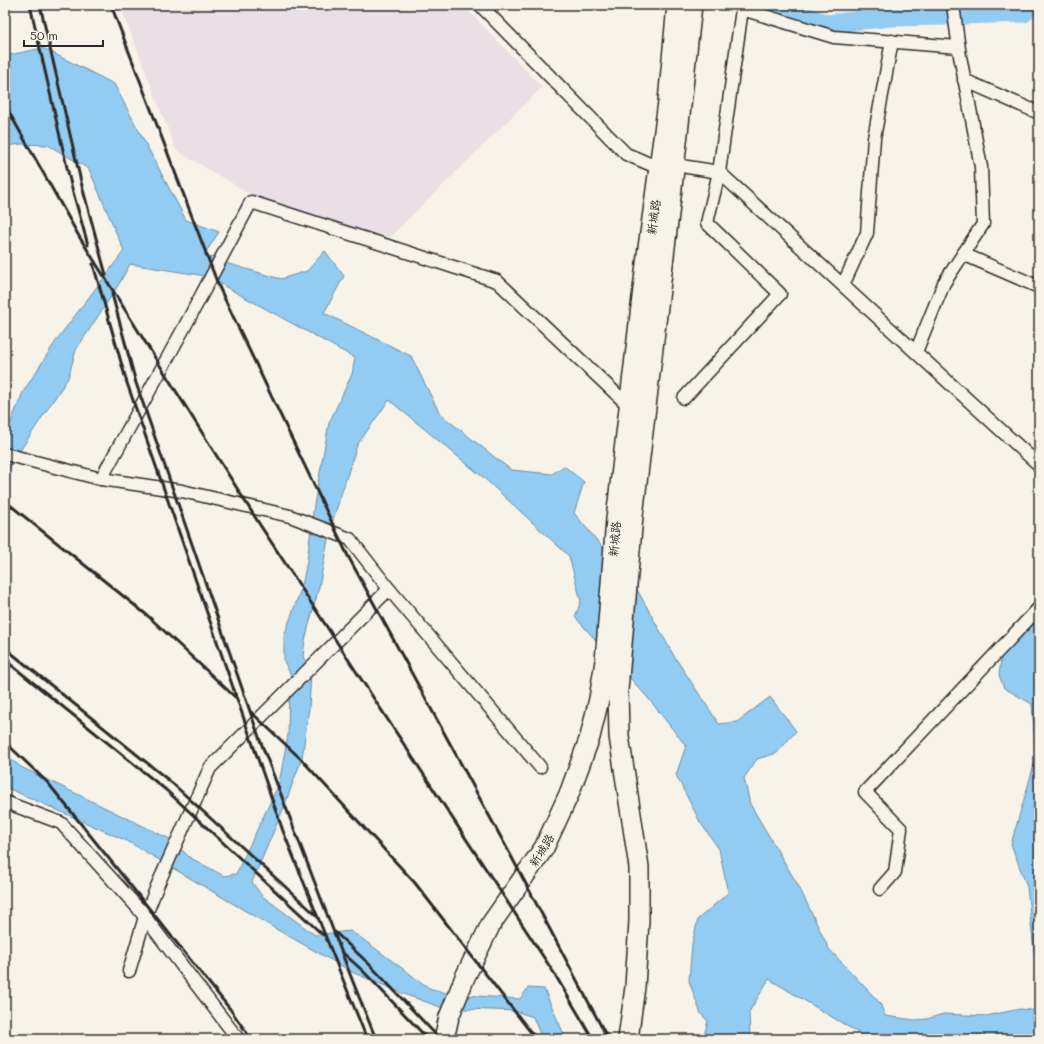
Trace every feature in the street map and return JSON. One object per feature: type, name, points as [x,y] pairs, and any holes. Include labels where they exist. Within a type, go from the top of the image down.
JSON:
[{"type":"main road","name":"新城路","points":[[628,1039],[635,987],[638,943],[639,867],[619,736],[618,690],[633,516],[684,8]]},
{"type":"main road","name":"新城路","points":[[444,1039],[450,1017],[465,977],[491,924],[544,848],[569,794],[590,737],[600,699],[616,519],[648,255],[667,167]]},
{"type":"street","points":[[480,5],[626,154],[667,167],[719,172],[1039,465]]},
{"type":"street","points":[[916,352],[944,283],[983,224],[981,168],[958,47],[953,5]]},
{"type":"street","points":[[684,398],[780,294],[707,223],[719,172],[742,9],[834,37],[958,47]]},
{"type":"street","points":[[843,285],[867,233],[874,138],[892,41]]},
{"type":"street","points":[[964,80],[1039,113]]},
{"type":"street","points":[[101,479],[251,202],[496,280],[629,406]]},
{"type":"street","points":[[962,254],[1039,287]]},
{"type":"street","points":[[5,454],[101,479],[182,491],[290,516],[350,539],[389,589],[540,767]]},
{"type":"street","points":[[129,971],[145,917],[158,884],[210,768],[389,589]]},
{"type":"street","points":[[880,889],[895,872],[901,829],[865,792],[1039,608]]},
{"type":"street","points":[[5,802],[61,823],[138,908],[238,1039]]},
{"type":"shaded area","points":[[120,5],[463,5],[542,87],[387,240],[248,193],[176,150]]},
{"type":"water","points":[[43,48],[114,84],[186,220],[219,232],[204,255],[281,279],[307,271],[325,251],[344,276],[324,313],[411,356],[440,414],[511,470],[552,474],[564,466],[584,482],[574,513],[635,586],[674,656],[719,724],[737,722],[770,697],[796,731],[777,753],[757,759],[744,778],[750,804],[799,887],[829,949],[880,1003],[885,1016],[914,1020],[927,1019],[943,1014],[986,1016],[1020,1009],[1039,1011],[1039,1039],[875,1039],[865,1037],[769,979],[749,1012],[750,1039],[703,1039],[708,1021],[701,1014],[689,981],[692,944],[698,919],[728,893],[719,849],[700,822],[676,775],[686,746],[648,698],[575,617],[581,601],[569,556],[484,478],[389,400],[357,445],[330,529],[319,587],[305,640],[303,656],[311,673],[309,708],[302,758],[284,807],[252,882],[262,896],[315,935],[350,931],[429,988],[450,994],[520,999],[528,988],[544,989],[566,1039],[542,1039],[533,1017],[515,1011],[443,1008],[409,996],[354,973],[127,841],[5,787],[5,755],[21,767],[172,840],[189,857],[224,876],[236,874],[278,786],[281,773],[288,735],[289,694],[293,680],[284,661],[284,636],[302,586],[307,561],[314,505],[329,423],[352,374],[355,358],[206,276],[130,264],[119,284],[76,350],[68,378],[12,463],[5,480],[5,437],[23,392],[58,338],[124,251],[89,169],[48,145],[22,144],[5,146],[5,56]]},
{"type":"water","points":[[1039,619],[1039,970],[1034,951],[1027,887],[1011,844],[1036,758],[1032,704],[1004,688],[999,675],[1003,643],[1028,630],[1033,620]]},
{"type":"waterway","points":[[774,5],[827,24],[891,17],[945,16]]},
{"type":"waterway","points":[[963,15],[1024,13],[1030,5]]},
{"type":"railway","points":[[30,5],[71,185],[88,245]]},
{"type":"railway","points":[[40,5],[82,186],[106,275]]},
{"type":"railway","points":[[111,5],[219,287],[348,556],[510,854],[608,1039]]},
{"type":"railway","points":[[5,105],[80,238],[260,525],[554,973],[593,1039]]},
{"type":"railway","points":[[93,264],[127,383],[283,831],[367,1039]]},
{"type":"railway","points":[[112,294],[136,383],[260,740],[376,1039]]},
{"type":"railway","points":[[5,501],[148,616],[235,697]]},
{"type":"railway","points":[[5,648],[172,783],[316,915]]},
{"type":"railway","points":[[5,660],[166,790],[323,935]]},
{"type":"railway","points":[[251,712],[301,759],[415,883],[536,1039]]},
{"type":"railway","points":[[5,742],[48,783],[230,1009],[251,1039]]},
{"type":"railway","points":[[335,932],[369,964],[440,1039]]},
{"type":"railway","points":[[342,952],[363,971],[428,1039]]}]
